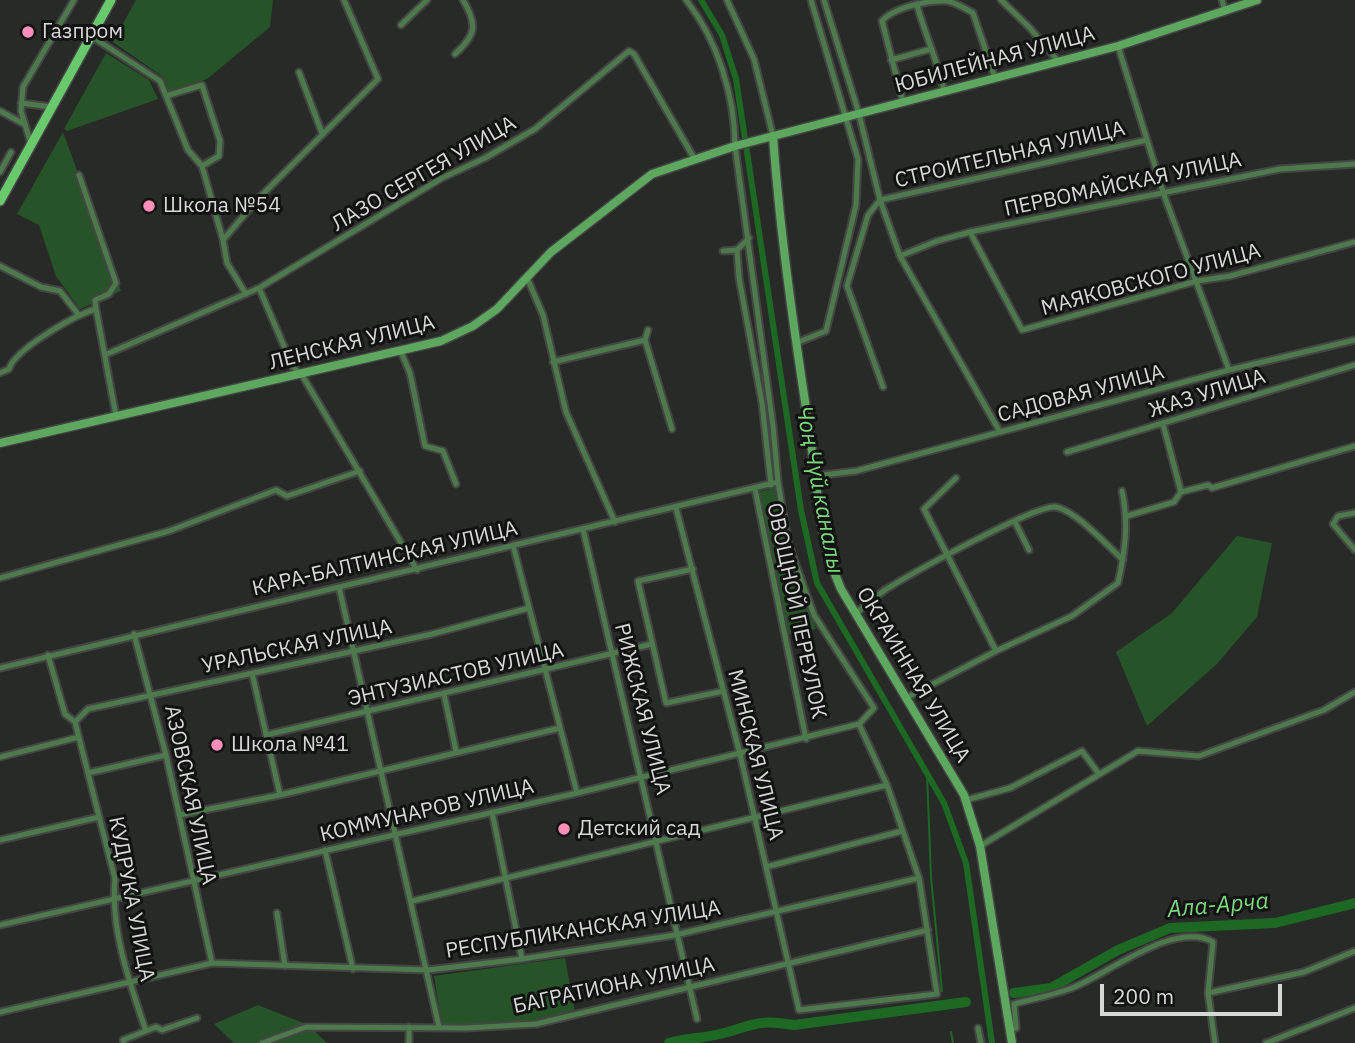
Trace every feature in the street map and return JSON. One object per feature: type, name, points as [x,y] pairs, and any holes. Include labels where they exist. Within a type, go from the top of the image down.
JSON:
[{"type":"main road","points":[[0,201],[111,0]]},
{"type":"main road","name":"ЮБИЛЕЙНАЯ УЛИЦА","points":[[738,145],[1118,46],[1257,0]]},
{"type":"main road","name":"ОКРАИННАЯ УЛИЦА","points":[[771,136],[780,229],[815,476],[818,516],[829,562],[855,614],[965,800],[980,846],[1012,1043]]},
{"type":"main road","name":"ЛЕНСКАЯ УЛИЦА","points":[[0,443],[442,341],[473,326],[497,309],[528,280],[551,253],[634,185],[652,174],[738,145]]},
{"type":"street","points":[[32,144],[24,124],[21,103],[23,87],[74,0]]},
{"type":"street","points":[[223,240],[258,199],[378,79],[344,0]]},
{"type":"street","points":[[401,25],[427,0]]},
{"type":"street","points":[[455,54],[473,36],[475,28],[463,0]]},
{"type":"street","points":[[686,0],[710,36],[735,118],[778,482],[788,542],[814,615],[874,708],[859,724],[887,785],[919,878],[928,930]]},
{"type":"street","points":[[727,0],[754,59],[771,136]]},
{"type":"street","points":[[796,343],[826,331],[856,205],[858,159],[811,0]]},
{"type":"street","points":[[824,0],[859,114],[880,200],[900,256],[1000,432]]},
{"type":"street","points":[[1001,0],[1059,62]]},
{"type":"street","points":[[1222,0],[1225,12]]},
{"type":"street","points":[[903,102],[882,21],[887,15],[917,5],[947,1],[973,13],[995,78]]},
{"type":"street","points":[[917,5],[931,49],[937,58],[944,91]]},
{"type":"street","points":[[91,36],[160,80],[188,150],[202,166],[227,263],[246,294]]},
{"type":"street","points":[[1118,46],[1164,194],[1229,370]]},
{"type":"street","points":[[891,60],[931,49]]},
{"type":"street","name":"ЛАЗО СЕРГЕЯ УЛИЦА","points":[[107,354],[259,288],[442,178],[485,158],[535,129],[629,51],[634,54],[694,158]]},
{"type":"street","points":[[299,72],[322,133]]},
{"type":"street","points":[[166,96],[202,85],[220,141],[219,156],[202,166]]},
{"type":"street","points":[[21,103],[52,107]]},
{"type":"street","points":[[0,111],[24,124]]},
{"type":"street","name":"СТРОИТЕЛЬНАЯ УЛИЦА","points":[[880,200],[1147,140]]},
{"type":"street","points":[[0,172],[11,152]]},
{"type":"street","name":"ПЕРВОМАЙСКАЯ УЛИЦА","points":[[900,256],[937,241],[970,232],[1280,169],[1355,164]]},
{"type":"street","points":[[79,175],[116,283],[109,294],[95,300],[107,354],[116,416]]},
{"type":"street","points":[[880,200],[868,215],[847,286],[883,387]]},
{"type":"street","name":"МАЯКОВСКОГО УЛИЦА","points":[[970,232],[1022,330],[1197,281],[1230,276],[1355,242]]},
{"type":"street","points":[[723,251],[737,250],[749,238]]},
{"type":"street","name":"ОВОЩНОЙ ПЕРЕУЛОК","points":[[737,250],[739,278],[762,403],[771,485]]},
{"type":"street","points":[[0,266],[41,287],[61,291],[78,314]]},
{"type":"street","points":[[528,280],[543,315],[566,412],[615,522]]},
{"type":"street","points":[[259,288],[293,367],[302,375],[417,570]]},
{"type":"street","points":[[0,373],[9,369],[11,362],[27,347],[78,314],[96,309]]},
{"type":"street","points":[[648,330],[645,340],[671,429]]},
{"type":"street","points":[[553,362],[645,340]]},
{"type":"street","name":"САДОВАЯ УЛИЦА","points":[[815,476],[856,471],[1229,370],[1355,340]]},
{"type":"street","points":[[401,352],[410,373],[425,446],[443,451],[456,484]]},
{"type":"street","name":"ЖАЗ УЛИЦА","points":[[1067,452],[1355,365]]},
{"type":"street","points":[[1163,424],[1181,492]]},
{"type":"street","points":[[1127,516],[1174,502],[1181,492],[1208,485],[1212,488],[1355,446]]},
{"type":"street","points":[[0,578],[169,531],[276,490],[288,496],[360,471]]},
{"type":"street","points":[[956,478],[924,509],[996,651]]},
{"type":"street","name":"КАРА-БАЛТИНСКАЯ УЛИЦА","points":[[0,667],[778,482]]},
{"type":"street","name":"ОВОЩНОЙ ПЕРЕУЛОК","points":[[755,489],[806,739]]},
{"type":"street","points":[[906,698],[996,651],[1072,616],[1118,583],[1127,516],[1122,491]]},
{"type":"street","points":[[855,614],[885,590],[948,556],[1015,522],[1054,507],[1068,511],[1123,560]]},
{"type":"street","name":"МИНСКАЯ УЛИЦА","points":[[676,508],[740,754],[799,1010],[937,994],[928,930]]},
{"type":"street","points":[[1355,513],[1338,516],[1333,524],[1355,550]]},
{"type":"street","points":[[1015,522],[1029,550]]},
{"type":"street","name":"РИЖСКАЯ УЛИЦА","points":[[583,529],[642,775],[675,935],[697,1019]]},
{"type":"street","points":[[513,545],[577,793]]},
{"type":"street","points":[[693,569],[638,581],[666,704],[724,691]]},
{"type":"street","points":[[339,587],[439,1027]]},
{"type":"street","name":"УРАЛЬСКАЯ УЛИЦА","points":[[75,722],[88,709],[432,634],[529,608]]},
{"type":"street","name":"АЗОВСКАЯ УЛИЦА","points":[[134,634],[152,695],[212,963]]},
{"type":"street","name":"ЭНТУЗИАСТОВ УЛИЦА","points":[[266,735],[652,645]]},
{"type":"street","name":"КУДРУКА УЛИЦА","points":[[48,655],[65,714],[75,722],[79,737],[115,879],[113,898],[129,983],[146,1031]]},
{"type":"street","points":[[252,673],[280,795]]},
{"type":"street","points":[[980,846],[1138,751],[1199,756],[1324,710],[1355,692]]},
{"type":"street","points":[[444,694],[456,751]]},
{"type":"street","name":"КОММУНАРОВ УЛИЦА","points":[[0,925],[577,793],[859,724]]},
{"type":"street","points":[[179,816],[280,795],[560,728]]},
{"type":"street","points":[[0,757],[79,737]]},
{"type":"street","points":[[965,800],[1010,788],[1082,751],[1099,774]]},
{"type":"street","points":[[88,773],[166,755]]},
{"type":"street","points":[[412,901],[755,820],[887,785]]},
{"type":"street","points":[[492,812],[523,960]]},
{"type":"street","points":[[0,840],[99,817]]},
{"type":"street","points":[[766,867],[902,831]]},
{"type":"street","points":[[325,850],[353,970]]},
{"type":"street","name":"РЕСПУБЛИКАНСКАЯ УЛИЦА","points":[[0,1012],[212,963],[353,970],[428,970],[523,960],[675,935],[919,878]]},
{"type":"street","points":[[277,913],[285,966]]},
{"type":"street","name":"БАГРАТИОНА УЛИЦА","points":[[262,1043],[306,1027],[536,1024],[928,930]]},
{"type":"street","points":[[1010,1030],[1016,1028],[1014,1004],[1071,989],[1151,945],[1188,938],[1213,942],[1208,993],[1215,1043]]},
{"type":"street","points":[[1208,993],[1304,972],[1355,951]]},
{"type":"street","points":[[1266,1043],[1355,1008]]},
{"type":"street","points":[[124,1043],[123,1040],[156,1027],[162,1030],[197,1018]]},
{"type":"street","points":[[409,1027],[409,1043]]},
{"type":"street","points":[[978,1028],[981,1043]]},
{"type":"green space","points":[[136,0],[273,0],[270,27],[207,79],[168,92],[163,77],[113,42]]},
{"type":"green space","points":[[106,53],[149,80],[158,99],[67,131],[64,129]]},
{"type":"green space","points":[[63,132],[121,291],[80,309],[56,276],[39,225],[17,214]]},
{"type":"green space","points":[[775,488],[785,543],[816,629],[787,635],[758,492]]},
{"type":"green space","points":[[1237,536],[1272,543],[1257,617],[1217,664],[1147,726],[1116,652],[1172,613]]},
{"type":"green space","points":[[565,958],[575,1012],[530,1023],[442,1025],[434,976]]},
{"type":"green space","points":[[258,1005],[308,1025],[327,1043],[234,1043],[214,1024]]},
{"type":"waterway","name":"Чоң Чүй каналы","points":[[701,0],[722,35],[736,79],[801,510],[817,583],[944,803],[966,863],[992,1043]]},
{"type":"waterway","points":[[927,774],[931,877],[942,991]]},
{"type":"waterway","name":"Ала-Арча","points":[[1014,993],[1051,988],[1118,950],[1170,928],[1275,923],[1355,903]]},
{"type":"waterway","name":"Ала-Арча","points":[[669,1043],[717,1035],[758,1023],[794,1025],[966,1002]]},
{"type":"waterway","points":[[951,1032],[953,1043]]},
{"type":"place","name":"Газпром","points":[[28,32]]},
{"type":"place","name":"Школа №54","points":[[149,206]]},
{"type":"place","name":"Школа №41","points":[[217,745]]},
{"type":"place","name":"Детский сад","points":[[564,829]]}]
